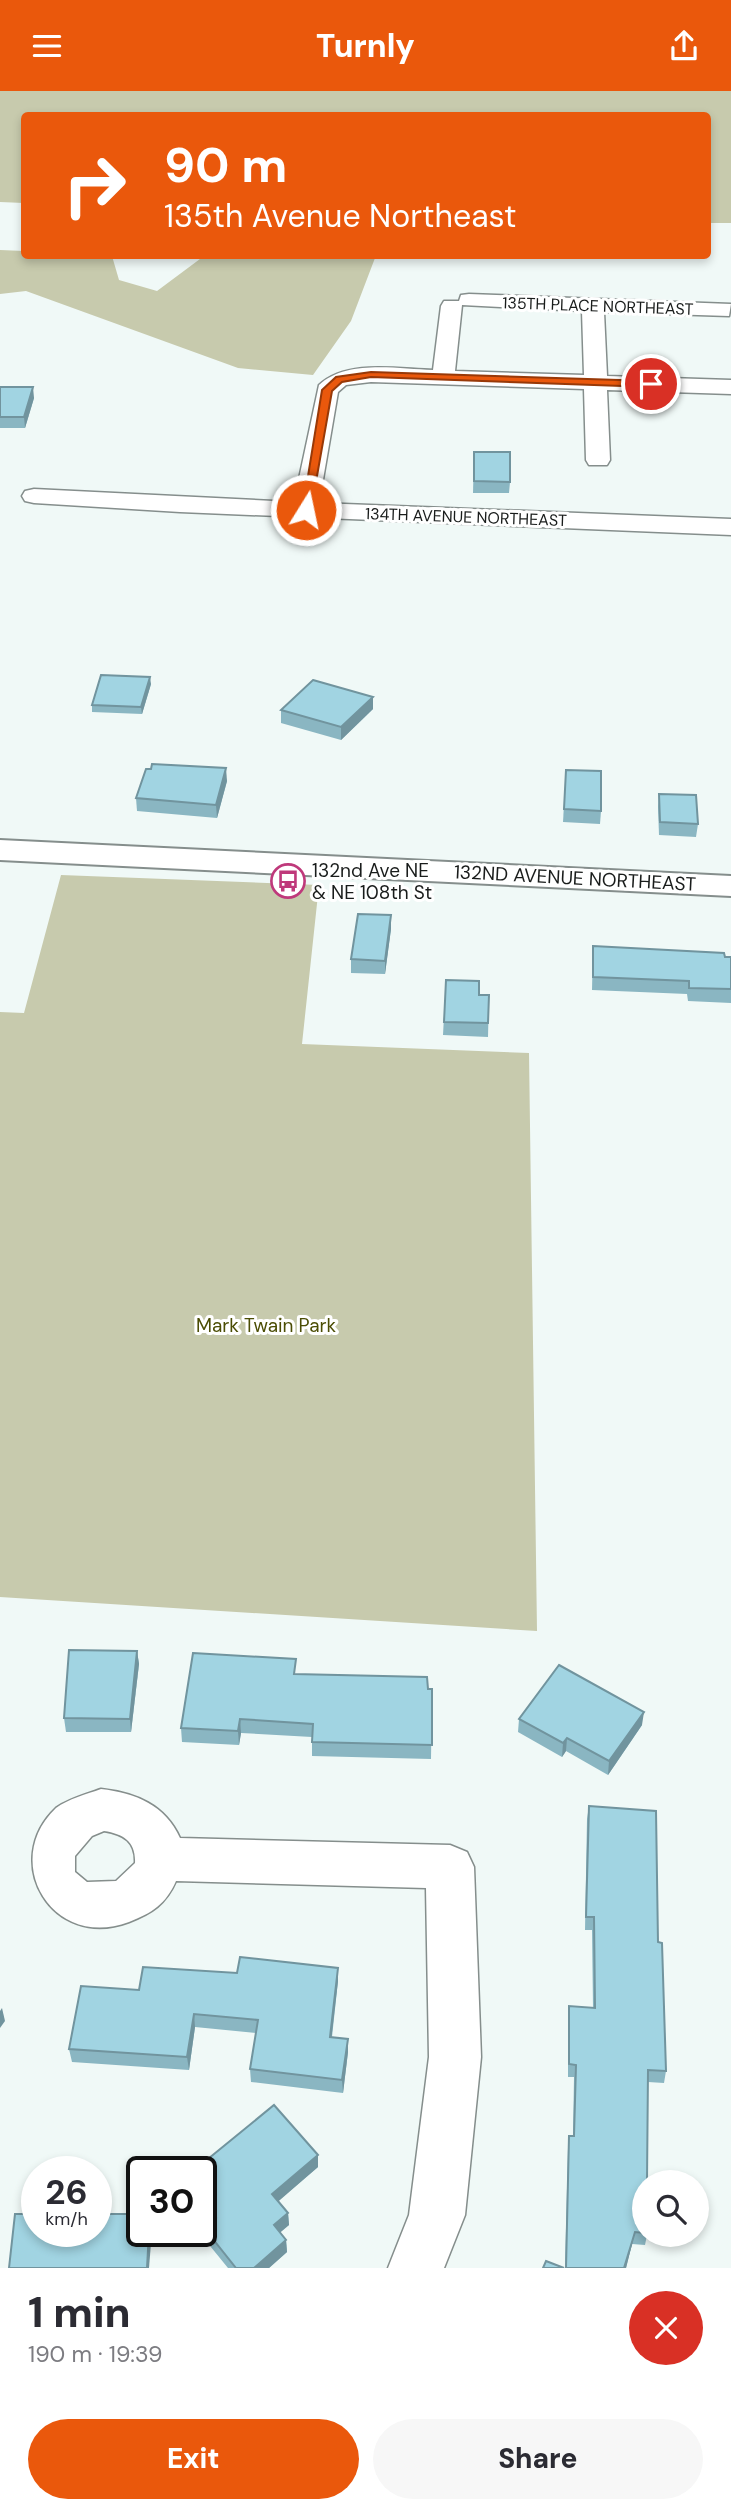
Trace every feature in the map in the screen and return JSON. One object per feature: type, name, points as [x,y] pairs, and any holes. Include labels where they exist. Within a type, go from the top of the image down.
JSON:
[{"type":"street","name":"135TH PLACE NORTHEAST","points":[[443,377],[461,303],[729,310]]},
{"type":"street","points":[[593,306],[598,460]]},
{"type":"street","points":[[306,510],[327,390],[339,379],[371,375],[731,387]]},
{"type":"street","name":"134TH AVENUE NORTHEAST","points":[[34,496],[731,527]]},
{"type":"street","name":"132ND AVENUE NORTHEAST","points":[[0,851],[731,885]]},
{"type":"street","points":[[159,1859],[450,1867],[455,2057],[437,2215],[416,2268]]},
{"type":"green space","points":[[0,91],[731,91],[731,223],[711,223],[711,112],[21,112],[21,203],[0,202]]},
{"type":"green space","points":[[0,250],[21,251],[21,259],[113,259],[119,280],[157,291],[200,259],[375,259],[351,321],[313,375],[238,368],[26,291],[0,294]]},
{"type":"green space","name":"Mark Twain Park","points":[[61,875],[319,885],[302,1044],[529,1053],[537,1631],[0,1597],[0,1012],[24,1013]]},
{"type":"building","points":[[0,387],[33,387],[24,417],[0,417]]},
{"type":"building","points":[[474,452],[510,452],[510,482],[474,481]]},
{"type":"building","points":[[101,675],[150,677],[141,707],[92,705]]},
{"type":"building","points":[[313,680],[373,697],[341,727],[281,710]]},
{"type":"building","points":[[152,764],[226,768],[216,805],[136,798],[146,769],[151,769]]},
{"type":"building","points":[[566,770],[601,771],[601,811],[564,809]]},
{"type":"building","points":[[659,794],[696,795],[698,824],[660,822]]},
{"type":"building","points":[[358,914],[391,915],[385,961],[351,959]]},
{"type":"building","points":[[593,946],[724,953],[725,957],[731,957],[731,989],[689,988],[689,981],[593,977]]},
{"type":"building","points":[[446,980],[479,981],[479,995],[489,995],[488,1023],[444,1022]]},
{"type":"building","points":[[69,1650],[137,1651],[130,1719],[64,1718]]},
{"type":"building","points":[[193,1653],[296,1659],[294,1674],[427,1677],[428,1689],[432,1689],[432,1745],[312,1742],[313,1724],[240,1719],[238,1731],[181,1728]]},
{"type":"building","points":[[559,1665],[644,1712],[609,1761],[567,1738],[563,1743],[519,1719]]},
{"type":"building","points":[[589,1806],[656,1811],[658,1942],[662,1943],[666,2071],[648,2070],[647,2170],[632,2170],[632,2242],[624,2268],[566,2268],[569,2136],[574,2136],[576,2065],[569,2064],[569,2006],[595,2008],[594,1917],[586,1917]]},
{"type":"building","points":[[240,1957],[338,1968],[330,2037],[348,2039],[342,2080],[250,2069],[258,2020],[194,2014],[187,2057],[69,2049],[81,1986],[139,1990],[143,1967],[237,1973]]},
{"type":"building","points":[[274,2105],[318,2155],[272,2194],[288,2213],[274,2225],[286,2240],[254,2268],[236,2268],[217,2244],[217,2156],[212,2156]]},
{"type":"building","points":[[15,2214],[21,2214],[21,2247],[112,2247],[112,2214],[126,2214],[126,2247],[148,2247],[147,2268],[9,2268]]},
{"type":"building","points":[[546,2261],[564,2268],[543,2268]]},
{"type":"place","name":"132nd Ave NE & NE 108th St","points":[[288,881]]},
{"type":"route","points":[[306,510],[327,390],[331,383],[339,379],[354,375],[371,375],[651,384]]}]
